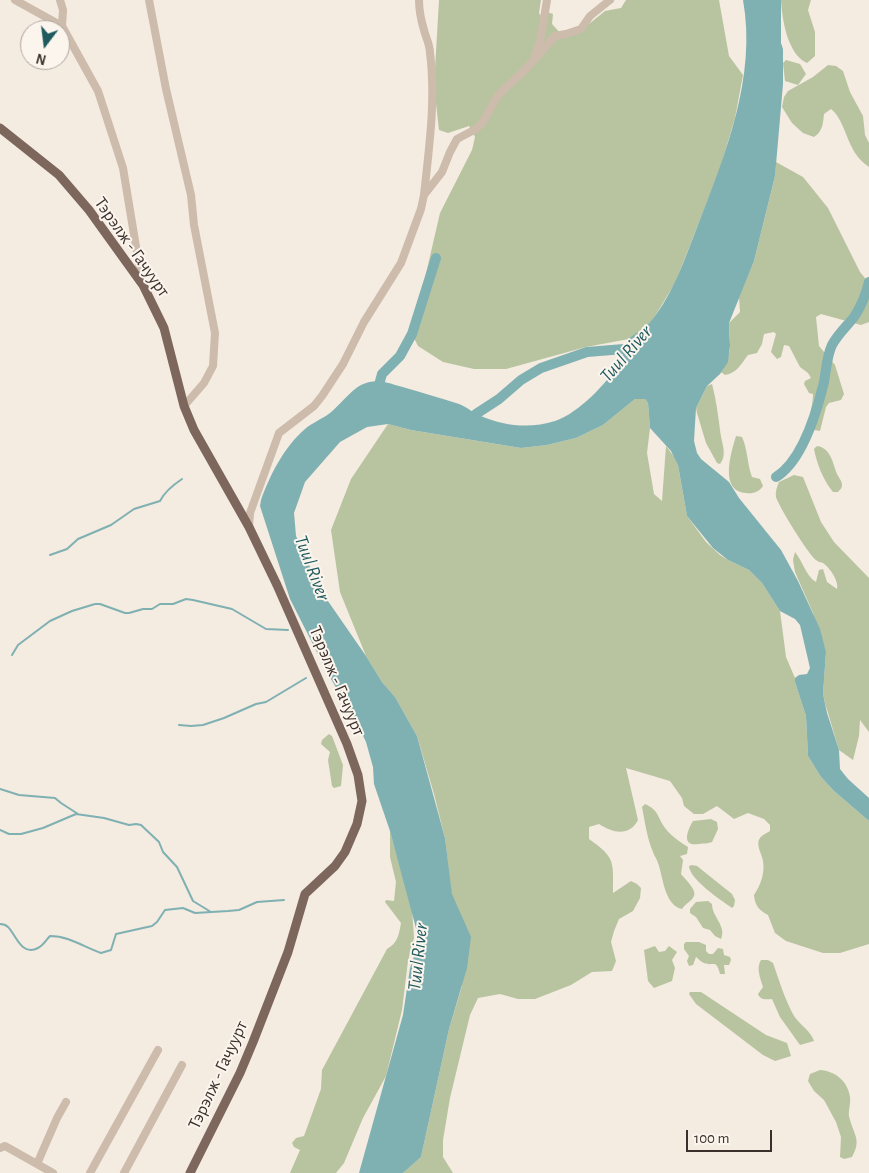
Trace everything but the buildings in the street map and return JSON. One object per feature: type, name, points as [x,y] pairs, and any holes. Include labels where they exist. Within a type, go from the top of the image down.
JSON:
[{"type":"main road","name":"Тэрэлж - Гачуурт","points":[[0,128],[59,176],[88,210],[143,285],[164,328],[184,406],[194,430],[249,527],[277,584],[347,744],[358,775],[362,801],[357,824],[345,852],[335,866],[305,894],[288,952],[247,1057],[190,1173]]},
{"type":"street","points":[[15,0],[51,20]]},
{"type":"street","points":[[60,0],[63,10],[62,20]]},
{"type":"street","points":[[149,0],[166,89],[191,195],[194,225],[215,333],[213,366],[204,383],[184,406]]},
{"type":"street","points":[[249,527],[250,513],[279,433],[314,406],[343,364],[364,322],[401,263],[421,209],[432,108],[432,72],[430,50],[423,30],[419,0]]},
{"type":"street","points":[[533,60],[540,42],[547,0]]},
{"type":"street","points":[[424,195],[442,172],[457,139],[476,129],[483,122],[498,95],[555,36],[581,28],[590,16],[610,0]]},
{"type":"street","points":[[70,40],[98,91],[123,168],[143,285]]},
{"type":"street","points":[[90,1173],[158,1050]]},
{"type":"street","points":[[124,1173],[182,1065]]},
{"type":"street","points":[[37,1164],[66,1102]]},
{"type":"street","points":[[0,1148],[5,1146],[53,1173]]},
{"type":"green space","points":[[439,0],[541,0],[539,13],[542,18],[547,12],[553,14],[552,24],[563,36],[589,24],[605,11],[621,8],[626,0],[719,0],[729,56],[743,75],[735,118],[719,172],[675,283],[652,321],[638,334],[629,339],[586,347],[506,369],[474,369],[443,362],[418,346],[412,334],[440,213],[472,150],[475,137],[469,126],[448,133],[439,130],[434,86]]},
{"type":"green space","points":[[781,0],[811,0],[808,10],[815,32],[815,56],[807,63],[800,58],[790,44],[784,25]]},
{"type":"green space","points":[[786,60],[800,64],[806,74],[798,85],[785,81],[783,63]]},
{"type":"green space","points":[[828,65],[836,66],[843,71],[850,92],[863,116],[865,135],[869,143],[869,167],[855,153],[841,122],[831,109],[824,114],[821,129],[814,137],[803,133],[792,123],[782,107],[784,97],[788,91],[813,77]]},
{"type":"green space","points":[[776,162],[803,177],[828,208],[860,272],[869,283],[869,322],[861,325],[821,314],[816,317],[819,346],[835,365],[844,394],[841,400],[829,403],[826,407],[820,431],[809,429],[813,394],[809,393],[804,384],[805,381],[811,378],[800,367],[789,346],[784,345],[781,357],[777,359],[771,352],[776,334],[774,332],[764,334],[762,344],[757,353],[748,355],[736,370],[725,375],[721,372],[729,354],[729,323],[740,312],[739,297],[754,261],[775,176]]},
{"type":"green space","points":[[712,384],[724,456],[720,464],[717,463],[706,443],[696,408],[707,386]]},
{"type":"green space","points":[[635,399],[645,399],[648,403],[650,428],[647,453],[654,494],[662,501],[666,446],[678,465],[687,516],[706,542],[720,555],[749,570],[762,583],[780,611],[786,657],[795,678],[806,716],[808,756],[821,777],[834,791],[869,821],[869,944],[840,953],[823,953],[786,941],[775,933],[768,915],[758,907],[754,895],[763,874],[763,861],[758,846],[759,840],[770,831],[770,825],[764,819],[748,813],[734,819],[717,806],[703,814],[694,814],[684,806],[682,798],[670,781],[626,768],[638,820],[630,829],[620,832],[610,830],[599,824],[589,827],[589,839],[604,851],[611,861],[613,867],[613,893],[631,881],[641,888],[640,898],[633,911],[619,919],[614,931],[611,942],[616,961],[612,971],[592,972],[571,985],[535,999],[518,999],[500,994],[478,998],[470,1015],[450,1098],[443,1140],[443,1157],[453,1173],[403,1173],[421,1157],[449,1029],[462,986],[445,838],[434,794],[417,736],[395,697],[382,682],[366,656],[340,592],[331,530],[351,479],[388,424],[411,430],[521,448],[547,445],[576,438],[603,425]]},
{"type":"green space","points":[[736,436],[742,437],[744,442],[752,477],[760,479],[763,486],[756,492],[738,491],[732,486],[729,470]]},
{"type":"green space","points":[[817,446],[822,447],[831,457],[842,484],[838,492],[833,492],[821,472],[814,449]]},
{"type":"green space","points":[[794,475],[803,477],[821,522],[834,542],[869,578],[869,732],[860,720],[859,736],[853,760],[839,750],[825,703],[823,694],[826,652],[813,613],[795,572],[793,560],[795,552],[816,582],[819,570],[823,569],[827,582],[837,589],[837,582],[828,568],[812,556],[788,520],[776,497],[779,482]]},
{"type":"green space","points":[[329,734],[332,736],[343,765],[341,786],[334,788],[332,786],[328,760],[330,752],[321,744],[322,740]]},
{"type":"green space","points":[[645,804],[655,811],[668,832],[688,847],[687,854],[680,856],[683,860],[681,874],[692,888],[694,894],[693,898],[682,909],[671,902],[665,889],[658,862],[648,836],[642,807]]},
{"type":"green space","points":[[711,819],[717,822],[718,829],[712,842],[690,843],[687,837],[693,821]]},
{"type":"green space","points":[[390,831],[412,909],[414,938],[408,961],[402,1010],[386,1076],[363,1118],[344,1163],[336,1173],[290,1173],[300,1150],[294,1147],[292,1143],[296,1138],[304,1136],[321,1089],[322,1070],[387,949],[394,944],[399,934],[401,923],[385,902],[386,900],[394,901],[396,882],[390,857]]},
{"type":"green space","points":[[689,866],[697,866],[732,894],[735,900],[732,908],[700,883],[691,871]]},
{"type":"green space","points":[[708,901],[712,904],[714,913],[721,926],[721,939],[710,930],[703,928],[696,917],[690,913],[690,909],[696,902]]},
{"type":"green space","points":[[686,942],[699,942],[706,945],[706,951],[709,954],[713,954],[718,948],[723,949],[724,955],[730,957],[731,960],[729,965],[724,965],[725,974],[720,974],[716,965],[704,963],[696,957],[693,965],[689,966],[687,961],[689,956],[684,949]]},
{"type":"green space","points":[[655,946],[659,952],[665,951],[669,946],[677,952],[672,960],[675,968],[672,981],[654,988],[648,981],[644,950]]},
{"type":"green space","points":[[761,960],[768,960],[773,963],[794,1016],[814,1041],[800,1045],[780,1017],[772,999],[764,999],[759,996],[758,994],[763,987],[759,969]]},
{"type":"green space","points":[[690,992],[701,992],[766,1035],[787,1043],[791,1056],[775,1061],[763,1055],[696,1004],[689,994]]},
{"type":"green space","points":[[820,1070],[836,1075],[844,1082],[849,1091],[849,1117],[857,1142],[852,1157],[844,1159],[840,1157],[841,1137],[836,1122],[824,1100],[814,1091],[808,1081],[810,1074]]},
{"type":"water","name":"Tuul River","points":[[743,0],[781,0],[783,84],[775,176],[754,261],[729,323],[730,346],[728,362],[720,374],[707,386],[696,408],[694,441],[697,453],[701,459],[729,482],[739,498],[781,550],[798,581],[820,629],[826,652],[823,694],[839,750],[840,769],[869,798],[869,821],[834,791],[821,777],[808,756],[806,716],[795,682],[795,678],[799,675],[807,674],[810,668],[800,625],[795,619],[780,611],[762,583],[749,570],[728,560],[713,548],[687,516],[678,465],[671,451],[650,428],[648,403],[645,399],[635,399],[603,425],[576,438],[547,445],[521,448],[411,430],[388,424],[367,427],[340,442],[305,482],[294,513],[296,536],[321,591],[382,682],[395,697],[417,736],[445,838],[452,894],[471,937],[467,968],[449,1029],[421,1157],[403,1173],[359,1173],[403,1015],[410,968],[416,951],[417,932],[390,831],[374,784],[373,767],[366,742],[328,674],[290,599],[260,506],[261,500],[278,462],[297,436],[330,413],[349,394],[367,383],[379,381],[389,383],[459,404],[478,415],[499,422],[527,426],[555,421],[564,417],[583,404],[600,388],[620,362],[627,341],[649,323],[667,298],[684,262],[718,171],[736,115],[742,87],[746,58]]},
{"type":"waterway","points":[[377,392],[382,374],[400,356],[412,334],[436,258]]},
{"type":"waterway","points":[[776,477],[785,470],[801,448],[813,421],[821,394],[830,349],[837,337],[857,313],[869,282]]},
{"type":"waterway","name":"Tuul River","points":[[467,423],[521,380],[541,368],[587,352],[624,349],[634,354]]},
{"type":"waterway","points":[[50,555],[67,549],[78,539],[111,525],[134,509],[160,501],[164,494],[182,479]]},
{"type":"waterway","points":[[12,655],[18,645],[50,621],[72,611],[95,604],[129,613],[143,609],[152,609],[160,604],[173,604],[186,599],[232,609],[266,629],[288,630]]},
{"type":"waterway","points":[[179,725],[203,725],[224,718],[256,704],[266,702],[306,678]]},
{"type":"waterway","points":[[0,789],[19,795],[55,798],[78,814]]},
{"type":"waterway","points":[[0,830],[9,834],[21,834],[43,828],[76,814],[104,818],[129,825],[141,825],[159,842],[163,852],[177,867],[193,901],[211,912]]},
{"type":"waterway","points":[[0,924],[8,927],[19,943],[27,949],[32,950],[40,947],[50,936],[57,936],[101,953],[111,950],[116,934],[152,926],[165,910],[183,908],[195,913],[228,911],[239,910],[257,902],[284,900]]}]
